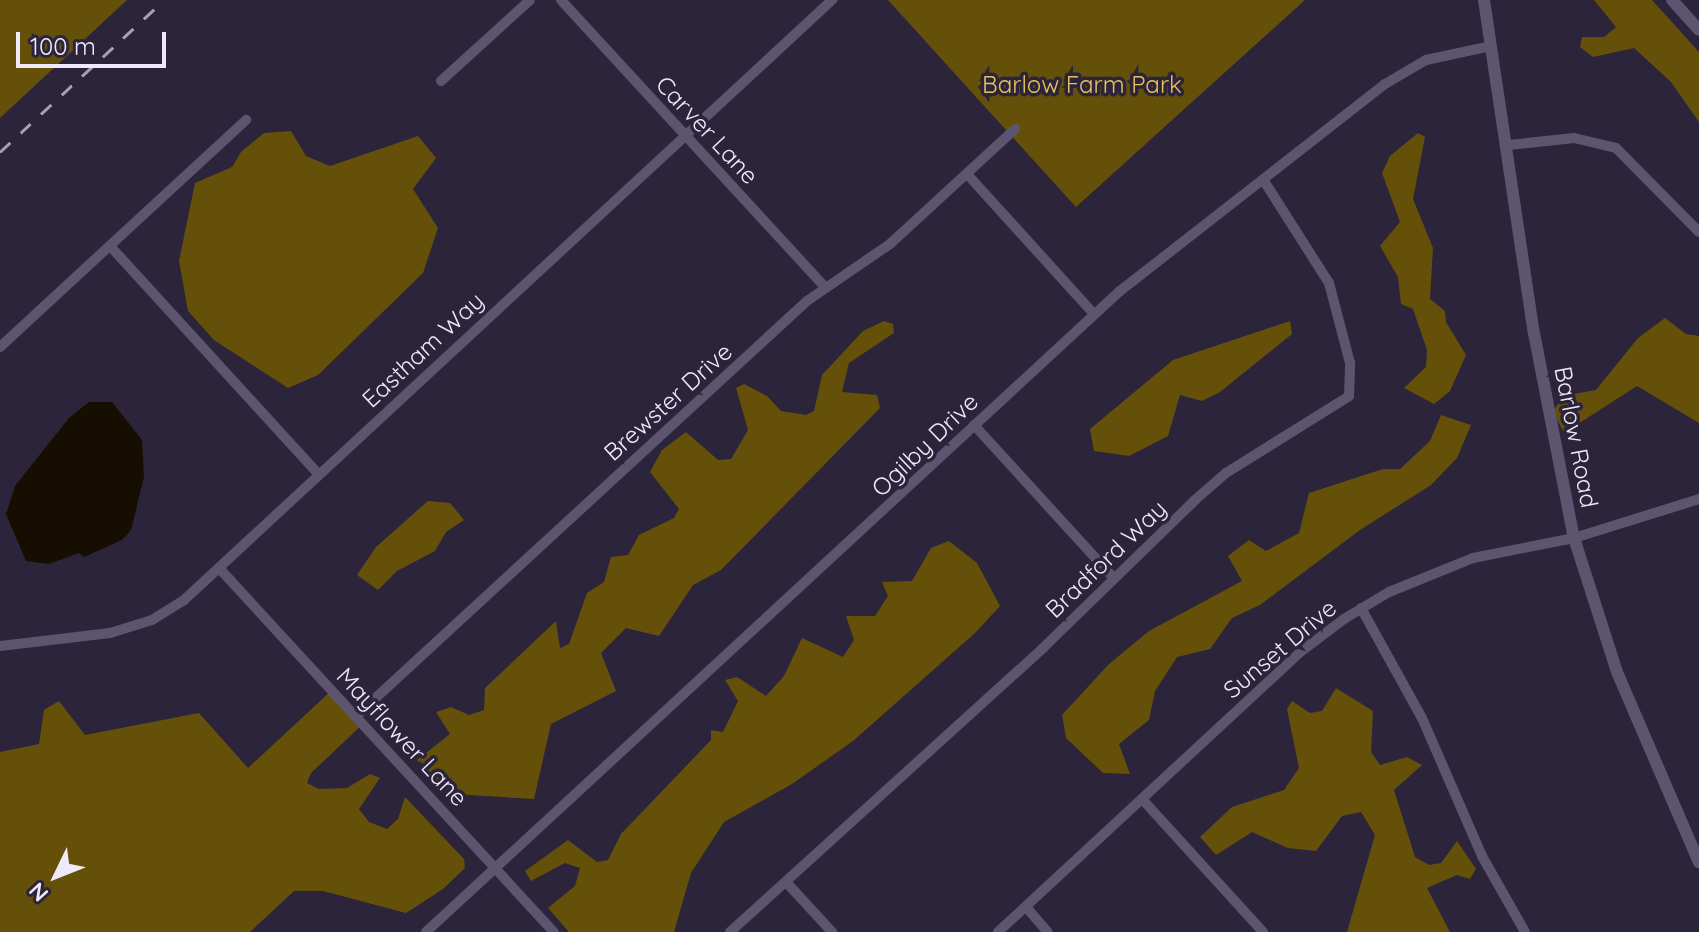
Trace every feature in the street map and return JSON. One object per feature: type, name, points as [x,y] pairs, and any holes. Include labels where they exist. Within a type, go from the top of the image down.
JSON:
[{"type":"street","points":[[441,81],[530,0]]},
{"type":"street","name":"Carver Lane","points":[[561,0],[824,286]]},
{"type":"street","name":"Eastham Way","points":[[0,646],[133,627],[173,609],[832,0]]},
{"type":"street","name":"Barlow Road","points":[[1484,0],[1509,145],[1536,345],[1574,538],[1617,672],[1699,862]]},
{"type":"street","points":[[1672,0],[1699,30]]},
{"type":"street","name":"Ogilby Drive","points":[[426,932],[1094,314],[1407,70],[1426,60],[1491,46]]},
{"type":"street","points":[[0,347],[246,120]]},
{"type":"street","name":"Brewster Drive","points":[[356,716],[824,286],[890,244],[1015,129]]},
{"type":"street","points":[[1509,145],[1574,138],[1616,148],[1699,232]]},
{"type":"street","points":[[967,174],[1094,314]]},
{"type":"street","name":"Bradford Way","points":[[730,932],[787,883],[1226,473],[1352,392],[1350,363],[1329,283],[1264,181]]},
{"type":"street","points":[[111,247],[318,474]]},
{"type":"street","points":[[974,425],[1113,577]]},
{"type":"street","name":"Sunset Drive","points":[[998,932],[1299,653],[1361,608],[1473,558],[1574,538],[1699,499]]},
{"type":"street","name":"Mayflower Lane","points":[[219,568],[554,932]]},
{"type":"street","points":[[1361,608],[1422,718],[1482,856],[1525,932]]},
{"type":"street","points":[[1142,799],[1263,932]]},
{"type":"street","points":[[787,883],[832,932]]},
{"type":"street","points":[[1026,907],[1048,932]]},
{"type":"green space","points":[[0,0],[127,0],[0,118]]},
{"type":"green space","name":"Barlow Farm Park","points":[[888,0],[1305,0],[1076,207]]},
{"type":"green space","points":[[1594,0],[1652,0],[1699,52],[1699,122],[1671,82],[1634,48],[1593,57],[1580,47],[1582,37],[1604,37],[1616,27]]},
{"type":"green space","points":[[291,131],[306,156],[330,166],[418,136],[436,158],[413,189],[438,228],[423,273],[318,375],[288,388],[214,340],[188,311],[179,261],[195,183],[232,167],[241,152],[264,133]]},
{"type":"green space","points":[[1418,133],[1425,137],[1413,199],[1433,248],[1430,299],[1445,311],[1446,322],[1466,355],[1450,391],[1434,404],[1404,388],[1426,367],[1427,350],[1413,309],[1401,304],[1398,277],[1380,246],[1400,222],[1382,173],[1390,156]]},
{"type":"green space","points":[[1665,318],[1686,334],[1699,336],[1699,423],[1637,386],[1564,433],[1553,412],[1563,396],[1596,390],[1638,338]]},
{"type":"green space","points":[[884,321],[893,324],[894,333],[849,363],[842,392],[877,395],[880,408],[721,570],[693,585],[659,636],[626,628],[601,653],[616,691],[551,724],[534,799],[453,794],[437,785],[417,760],[450,734],[436,712],[451,707],[469,715],[484,710],[485,688],[556,621],[560,648],[569,644],[587,593],[604,582],[611,557],[628,555],[639,535],[674,518],[679,509],[650,472],[662,450],[686,432],[718,460],[731,459],[748,430],[736,388],[744,384],[767,396],[781,411],[806,415],[814,411],[822,375],[863,331]]},
{"type":"green space","points":[[1290,321],[1292,334],[1220,392],[1202,401],[1180,395],[1168,436],[1129,456],[1094,451],[1090,429],[1173,360]]},
{"type":"green space","points":[[1441,415],[1471,425],[1457,458],[1431,485],[1360,530],[1260,605],[1232,618],[1210,649],[1177,657],[1155,691],[1149,720],[1119,744],[1130,774],[1103,773],[1066,738],[1062,715],[1109,664],[1149,631],[1242,581],[1228,556],[1249,540],[1266,551],[1299,533],[1309,493],[1383,469],[1400,469],[1430,441]]},
{"type":"green space","points":[[428,501],[450,503],[464,520],[446,532],[435,551],[397,571],[378,590],[357,575],[376,547]]},
{"type":"green space","points":[[949,541],[977,563],[1000,606],[975,633],[853,741],[792,784],[724,822],[691,873],[674,932],[569,932],[548,908],[575,886],[580,868],[565,863],[531,881],[525,871],[568,840],[597,862],[608,860],[621,834],[711,740],[711,730],[723,732],[738,701],[725,680],[737,677],[766,696],[784,676],[802,638],[843,657],[854,640],[846,616],[875,616],[888,596],[882,582],[912,581],[931,548]]},
{"type":"green space","points":[[1336,688],[1373,711],[1371,752],[1380,765],[1407,757],[1422,765],[1394,790],[1415,857],[1429,865],[1441,863],[1457,841],[1476,869],[1470,879],[1457,875],[1427,888],[1450,932],[1347,932],[1375,835],[1361,812],[1342,816],[1316,851],[1288,848],[1252,832],[1216,855],[1200,837],[1232,807],[1284,790],[1299,768],[1287,709],[1292,701],[1310,713],[1322,711]]},
{"type":"green space","points":[[332,690],[363,724],[311,773],[307,783],[319,789],[347,788],[370,774],[380,778],[359,809],[369,822],[387,829],[398,819],[405,797],[464,859],[465,868],[443,889],[406,913],[323,891],[294,891],[250,932],[0,932],[0,752],[39,744],[44,710],[59,701],[85,735],[199,713],[248,768]]},
{"type":"shaded area","points":[[89,402],[112,402],[142,440],[144,477],[131,530],[122,540],[84,557],[79,553],[49,564],[26,561],[6,514],[15,486],[69,418]]},
{"type":"railway","points":[[0,152],[164,0]]}]
